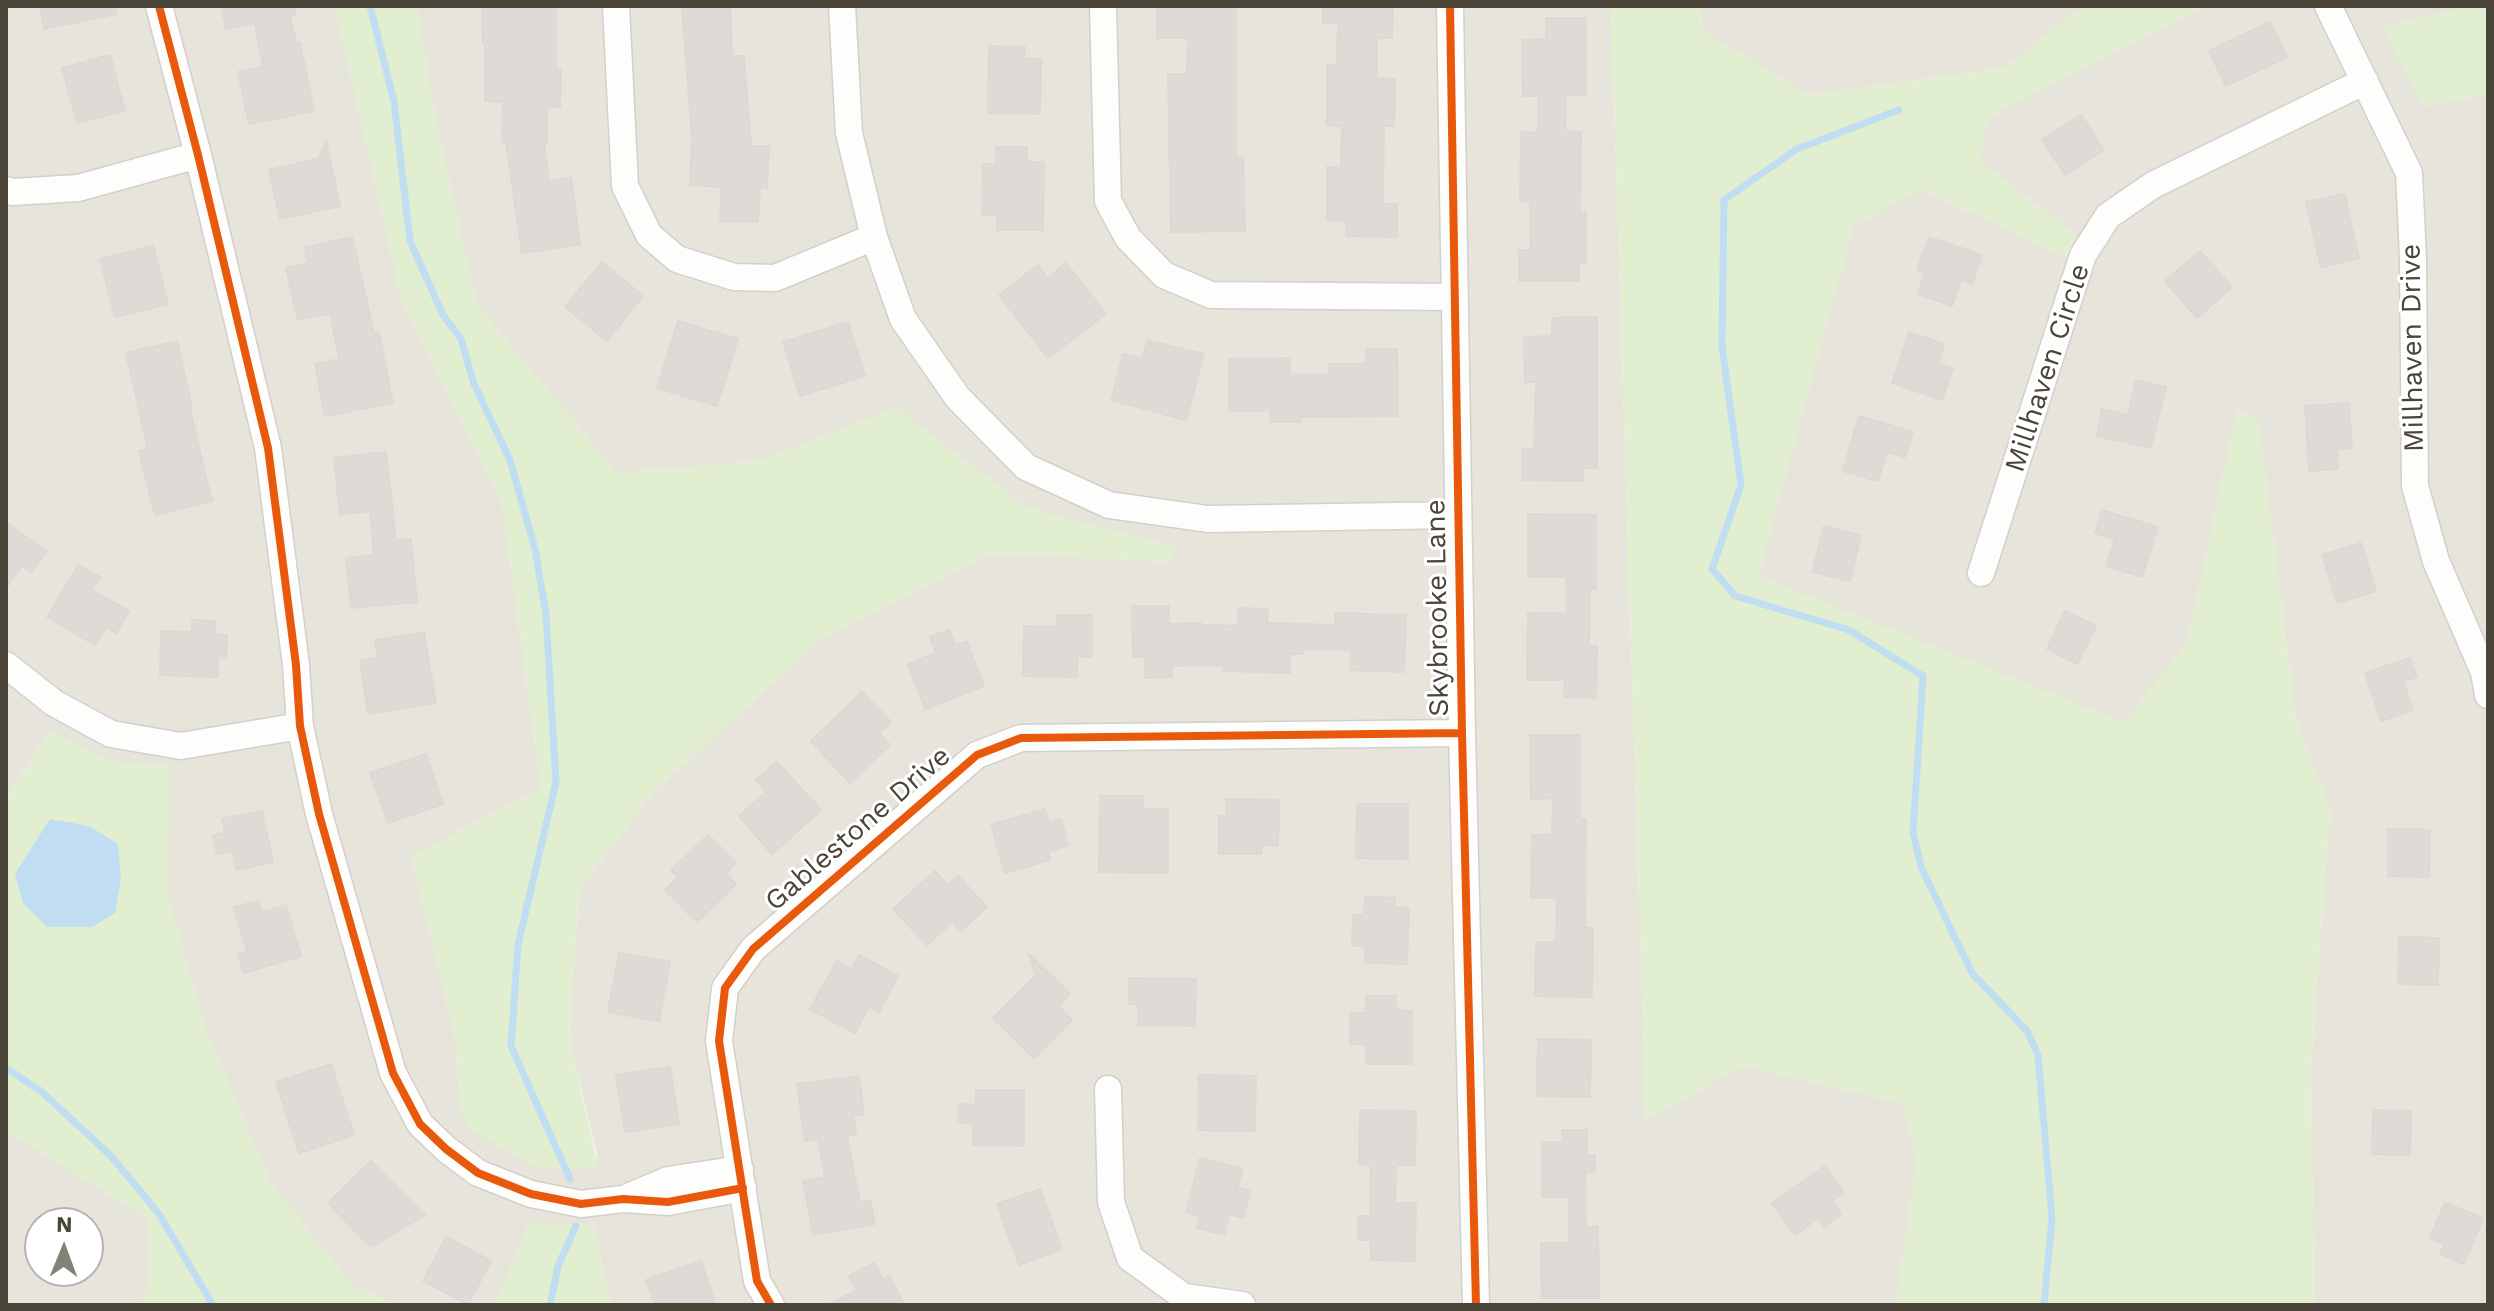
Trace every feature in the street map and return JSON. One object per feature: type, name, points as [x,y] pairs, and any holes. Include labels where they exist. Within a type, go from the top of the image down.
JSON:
[{"type":"street","points":[[159,6],[268,448],[296,665],[300,726],[319,814],[393,1073],[420,1124],[446,1149],[478,1173],[531,1194],[581,1204],[623,1199],[668,1202],[741,1178]]},
{"type":"street","points":[[616,6],[625,186],[649,235],[677,259],[734,277],[775,278],[874,237]]},
{"type":"street","points":[[842,6],[849,133],[874,237],[903,319],[958,398],[1026,467],[1109,505],[1208,519],[1458,515]]},
{"type":"street","points":[[1103,6],[1108,201],[1128,238],[1164,275],[1211,295],[1455,297]]},
{"type":"street","name":"Skybrooke Lane","points":[[1450,6],[1462,733],[1476,1305]]},
{"type":"street","name":"Millhaven Drive","points":[[2328,6],[2409,173],[2415,486],[2436,561],[2484,672],[2488,695]]},
{"type":"street","name":"Millhaven Circle","points":[[1981,573],[2083,255],[2108,216],[2153,185],[2365,81]]},
{"type":"street","points":[[6,190],[78,188],[198,155]]},
{"type":"street","points":[[6,665],[54,703],[111,734],[181,746],[300,726]]},
{"type":"street","name":"Gablestone Drive","points":[[771,1305],[757,1281],[719,1041],[725,988],[753,949],[977,755],[1021,738],[1462,733]]},
{"type":"street","points":[[1108,1089],[1111,1202],[1130,1258],[1184,1297],[1242,1305]]},
{"type":"shaded area","points":[[6,6],[335,6],[402,301],[502,502],[541,789],[411,856],[455,1037],[460,1109],[598,1158],[569,1038],[579,890],[653,792],[823,638],[989,553],[1172,562],[1174,547],[1027,508],[896,408],[760,461],[617,473],[476,304],[436,121],[416,6],[1611,6],[1646,1119],[1744,1066],[1902,1103],[1917,1159],[1896,1305],[613,1305],[594,1225],[529,1223],[496,1305],[394,1305],[352,1285],[271,1184],[205,1028],[168,898],[168,767],[109,761],[50,730],[6,798]]},
{"type":"shaded area","points":[[1701,6],[2084,6],[2004,68],[1809,95],[1702,31]]},
{"type":"shaded area","points":[[2204,6],[2473,6],[2383,27],[2423,106],[2488,94],[2488,1305],[2314,1305],[2311,1066],[2330,811],[2296,718],[2258,420],[2237,411],[2187,644],[2124,723],[1758,576],[1853,226],[1921,189],[2066,257],[2076,235],[1980,162],[1987,118]]},
{"type":"shaded area","points":[[6,1130],[148,1219],[150,1280],[141,1305],[6,1304]]},
{"type":"green space","points":[[335,6],[416,6],[436,121],[476,304],[617,473],[760,461],[896,408],[1027,508],[1174,546],[1172,562],[989,553],[823,638],[653,792],[579,890],[569,1038],[599,1170],[537,1168],[470,1129],[460,1110],[455,1037],[411,856],[541,789],[502,502],[402,301]]},
{"type":"green space","points":[[1611,6],[1701,6],[1702,31],[1809,95],[2004,68],[2084,6],[2204,6],[1987,118],[1980,162],[2076,235],[2065,257],[1922,189],[1853,226],[1758,576],[2124,722],[2187,644],[2237,411],[2258,420],[2296,718],[2330,811],[2311,1066],[2314,1305],[1896,1305],[1917,1159],[1902,1103],[1744,1066],[1646,1120]]},
{"type":"green space","points":[[2473,6],[2488,6],[2488,94],[2423,106],[2382,27]]},
{"type":"green space","points":[[50,730],[109,761],[169,767],[168,898],[205,1028],[271,1184],[352,1285],[394,1305],[141,1305],[150,1280],[148,1219],[6,1130],[6,799]]},
{"type":"green space","points":[[529,1223],[594,1225],[613,1305],[496,1305]]},
{"type":"water","points":[[50,819],[89,826],[118,844],[121,879],[115,913],[92,927],[47,927],[23,903],[15,874]]},
{"type":"building","points":[[40,6],[115,6],[116,14],[44,29]]},
{"type":"building","points":[[221,6],[295,6],[295,14],[290,15],[296,43],[300,42],[314,111],[249,124],[238,72],[263,67],[255,23],[226,29]]},
{"type":"building","points":[[482,6],[556,6],[556,70],[561,70],[560,107],[547,107],[547,143],[544,143],[549,181],[571,178],[580,244],[522,253],[506,142],[502,142],[503,102],[485,101]]},
{"type":"building","points":[[682,6],[730,6],[732,56],[744,56],[751,146],[769,146],[767,188],[760,187],[758,222],[720,221],[722,187],[690,185],[692,138]]},
{"type":"building","points":[[1157,6],[1236,6],[1236,158],[1243,157],[1245,231],[1171,232],[1168,74],[1187,74],[1188,38],[1157,38]]},
{"type":"building","points":[[1323,6],[1393,6],[1392,38],[1377,38],[1377,78],[1395,79],[1394,126],[1384,126],[1383,204],[1397,204],[1397,237],[1346,236],[1347,221],[1327,220],[1327,167],[1341,168],[1342,126],[1327,125],[1327,65],[1337,65],[1338,23],[1323,23]]},
{"type":"building","points":[[1546,18],[1586,18],[1586,95],[1566,95],[1565,131],[1581,132],[1580,212],[1586,212],[1586,263],[1579,263],[1579,281],[1519,281],[1519,250],[1531,250],[1530,202],[1520,201],[1521,132],[1538,133],[1539,96],[1523,96],[1522,40],[1546,39]]},
{"type":"building","points":[[2270,22],[2287,57],[2226,86],[2209,51]]},
{"type":"building","points":[[989,46],[1025,47],[1024,59],[1041,59],[1040,114],[988,113]]},
{"type":"building","points":[[110,55],[125,111],[77,123],[62,68]]},
{"type":"building","points":[[2081,115],[2104,150],[2065,175],[2042,140]]},
{"type":"building","points":[[326,141],[340,206],[280,219],[269,170],[318,159]]},
{"type":"building","points":[[996,147],[1027,147],[1027,162],[1044,162],[1043,230],[997,230],[997,215],[982,215],[983,164],[996,164]]},
{"type":"building","points":[[2344,194],[2359,258],[2321,267],[2306,202]]},
{"type":"building","points":[[352,237],[374,333],[379,332],[393,403],[325,416],[315,364],[339,359],[330,313],[298,320],[286,268],[308,263],[305,248]]},
{"type":"building","points":[[1929,237],[1982,255],[1972,284],[1961,280],[1952,306],[1918,294],[1925,273],[1917,270]]},
{"type":"building","points":[[153,246],[168,304],[115,317],[100,259]]},
{"type":"building","points":[[2200,251],[2232,287],[2197,318],[2165,281]]},
{"type":"building","points":[[602,262],[643,296],[607,341],[565,307]]},
{"type":"building","points":[[1066,263],[1106,314],[1048,358],[999,295],[1038,265],[1048,278]]},
{"type":"building","points":[[1597,317],[1597,468],[1583,468],[1582,481],[1522,480],[1522,449],[1534,450],[1536,382],[1525,382],[1524,337],[1552,336],[1552,318]]},
{"type":"building","points":[[678,321],[738,339],[717,406],[657,388]]},
{"type":"building","points":[[848,322],[865,376],[800,396],[783,342]]},
{"type":"building","points":[[1909,332],[1944,344],[1938,363],[1953,368],[1942,400],[1892,383]]},
{"type":"building","points":[[1148,340],[1204,354],[1186,420],[1111,400],[1123,354],[1142,359]]},
{"type":"building","points":[[177,341],[212,501],[155,515],[139,451],[148,449],[126,353]]},
{"type":"building","points":[[1366,349],[1397,349],[1398,416],[1300,417],[1300,422],[1270,422],[1270,410],[1229,411],[1229,359],[1290,358],[1290,374],[1329,375],[1329,364],[1366,364]]},
{"type":"building","points":[[2136,380],[2166,387],[2151,448],[2097,436],[2102,409],[2128,415]]},
{"type":"building","points":[[2349,403],[2352,448],[2337,449],[2338,469],[2309,471],[2305,406]]},
{"type":"building","points":[[1859,416],[1913,432],[1905,457],[1887,452],[1878,481],[1843,471]]},
{"type":"building","points":[[386,452],[396,540],[411,539],[417,602],[351,608],[346,558],[374,555],[370,511],[340,515],[334,458]]},
{"type":"building","points":[[2102,510],[2158,527],[2142,577],[2106,566],[2115,539],[2095,533]]},
{"type":"building","points":[[1528,514],[1596,515],[1596,589],[1590,589],[1589,646],[1597,646],[1596,698],[1564,697],[1565,680],[1527,680],[1528,613],[1567,614],[1566,577],[1528,577]]},
{"type":"building","points":[[6,522],[47,552],[31,572],[22,566],[6,588]]},
{"type":"building","points":[[1824,526],[1861,536],[1850,581],[1812,572]]},
{"type":"building","points":[[2361,543],[2376,591],[2337,603],[2322,555]]},
{"type":"building","points":[[78,565],[100,577],[92,590],[129,611],[116,633],[106,627],[95,645],[47,617]]},
{"type":"building","points":[[1132,606],[1169,606],[1169,624],[1238,626],[1238,608],[1268,609],[1267,623],[1335,625],[1335,613],[1406,615],[1404,672],[1350,670],[1351,650],[1303,649],[1302,654],[1290,654],[1290,673],[1223,671],[1224,665],[1171,666],[1172,677],[1145,678],[1145,657],[1133,657]]},
{"type":"building","points":[[2065,611],[2096,626],[2077,664],[2047,649]]},
{"type":"building","points":[[1058,615],[1092,615],[1092,657],[1077,656],[1077,677],[1023,676],[1024,626],[1057,627]]},
{"type":"building","points":[[192,620],[215,621],[215,634],[227,635],[226,658],[218,658],[218,677],[160,675],[161,631],[192,632]]},
{"type":"building","points":[[949,630],[955,645],[967,641],[984,686],[925,709],[908,664],[936,653],[930,637]]},
{"type":"building","points":[[424,632],[436,703],[368,714],[360,661],[378,658],[375,640]]},
{"type":"building","points":[[2410,658],[2417,677],[2403,681],[2413,710],[2381,721],[2365,673]]},
{"type":"building","points":[[862,692],[891,722],[879,733],[890,745],[850,783],[811,741]]},
{"type":"building","points":[[1530,735],[1580,735],[1580,819],[1586,819],[1585,927],[1593,928],[1592,997],[1535,996],[1536,942],[1556,942],[1557,898],[1531,898],[1532,835],[1552,835],[1553,798],[1531,799]]},
{"type":"building","points":[[426,754],[443,804],[388,823],[370,773]]},
{"type":"building","points":[[777,762],[821,810],[772,854],[739,816],[766,792],[756,780]]},
{"type":"building","points":[[1100,796],[1143,796],[1143,809],[1168,809],[1168,873],[1099,872]]},
{"type":"building","points":[[1226,799],[1279,800],[1278,845],[1261,845],[1261,854],[1219,854],[1219,816],[1226,816]]},
{"type":"building","points":[[1357,804],[1408,804],[1408,859],[1356,858]]},
{"type":"building","points":[[1045,809],[1049,823],[1061,819],[1068,845],[1048,852],[1050,860],[1005,873],[991,825]]},
{"type":"building","points":[[262,811],[273,862],[236,870],[232,851],[217,854],[213,835],[225,833],[222,819]]},
{"type":"building","points":[[2388,829],[2430,830],[2429,877],[2388,876]]},
{"type":"building","points":[[708,835],[736,863],[726,874],[736,884],[697,922],[665,890],[678,877],[671,870]]},
{"type":"building","points":[[935,871],[948,885],[958,876],[987,907],[961,931],[952,922],[927,945],[893,909]]},
{"type":"building","points":[[1365,897],[1395,898],[1395,907],[1409,908],[1407,964],[1365,963],[1366,946],[1352,946],[1353,915],[1364,915]]},
{"type":"building","points":[[258,901],[262,912],[286,905],[301,956],[244,973],[238,954],[247,952],[234,907]]},
{"type":"building","points":[[2399,937],[2439,938],[2438,985],[2398,984]]},
{"type":"building","points":[[619,953],[670,962],[659,1021],[608,1012]]},
{"type":"building","points":[[1029,954],[1070,994],[1058,1006],[1072,1020],[1034,1058],[993,1018],[1035,976]]},
{"type":"building","points":[[859,955],[898,976],[879,1012],[869,1006],[855,1033],[810,1009],[837,961],[852,969]]},
{"type":"building","points":[[1129,978],[1196,979],[1195,1026],[1138,1025],[1138,1004],[1129,1004]]},
{"type":"building","points":[[1366,996],[1396,996],[1396,1010],[1412,1011],[1412,1064],[1366,1064],[1366,1044],[1350,1044],[1350,1013],[1366,1013]]},
{"type":"building","points":[[1538,1039],[1591,1040],[1590,1097],[1537,1096]]},
{"type":"building","points":[[331,1064],[354,1135],[299,1153],[276,1082]]},
{"type":"building","points":[[670,1067],[679,1124],[625,1132],[616,1075]]},
{"type":"building","points":[[1199,1075],[1256,1076],[1255,1131],[1198,1130]]},
{"type":"building","points":[[859,1076],[864,1114],[853,1115],[856,1134],[847,1135],[860,1203],[870,1201],[875,1224],[813,1235],[803,1181],[825,1177],[818,1139],[805,1141],[797,1084]]},
{"type":"building","points":[[976,1090],[1024,1090],[1024,1146],[973,1145],[973,1123],[958,1122],[959,1104],[976,1105]]},
{"type":"building","points":[[1360,1110],[1416,1111],[1415,1165],[1396,1165],[1395,1203],[1416,1203],[1415,1261],[1371,1260],[1371,1240],[1358,1240],[1358,1216],[1370,1216],[1371,1165],[1359,1164]]},
{"type":"building","points":[[2373,1110],[2411,1111],[2410,1155],[2372,1154]]},
{"type":"building","points":[[1562,1130],[1587,1130],[1587,1155],[1595,1155],[1595,1172],[1585,1172],[1586,1227],[1598,1227],[1599,1298],[1542,1298],[1541,1243],[1569,1243],[1569,1197],[1542,1197],[1542,1142],[1563,1142]]},
{"type":"building","points":[[1200,1158],[1243,1169],[1237,1188],[1250,1191],[1243,1218],[1229,1214],[1224,1235],[1197,1228],[1200,1216],[1186,1212]]},
{"type":"building","points":[[371,1161],[425,1215],[371,1247],[328,1203]]},
{"type":"building","points":[[1825,1166],[1844,1193],[1832,1201],[1841,1214],[1824,1227],[1818,1218],[1795,1235],[1772,1203]]},
{"type":"building","points":[[1040,1189],[1062,1249],[1019,1265],[997,1204]]},
{"type":"building","points":[[2445,1203],[2483,1218],[2464,1264],[2440,1254],[2444,1244],[2430,1238]]},
{"type":"building","points":[[446,1237],[491,1261],[468,1304],[423,1281]]},
{"type":"building","points":[[701,1261],[716,1305],[655,1305],[646,1280]]},
{"type":"building","points":[[874,1263],[883,1279],[889,1276],[905,1305],[828,1305],[857,1290],[849,1276]]},
{"type":"waterway","points":[[370,6],[394,102],[410,241],[443,315],[461,339],[474,384],[510,460],[535,549],[546,615],[556,782],[518,945],[511,1046],[570,1179]]},
{"type":"waterway","points":[[1899,110],[1797,149],[1724,200],[1722,346],[1741,485],[1712,569],[1735,596],[1849,630],[1923,676],[1913,832],[1921,867],[1972,973],[2027,1031],[2038,1055],[2052,1218],[2044,1305]]},
{"type":"waterway","points":[[6,1068],[42,1092],[111,1156],[159,1214],[213,1305]]},
{"type":"waterway","points":[[550,1305],[558,1266],[576,1226]]},
{"type":"cycle path","points":[[159,6],[268,448],[296,665],[300,726],[319,814],[393,1073],[420,1124],[446,1149],[478,1173],[531,1194],[581,1204],[623,1199],[668,1202],[743,1188]]},
{"type":"cycle path","points":[[1450,6],[1462,733],[1476,1305]]},
{"type":"cycle path","points":[[771,1305],[757,1281],[719,1041],[725,988],[753,949],[977,755],[1021,738],[1462,733]]}]
